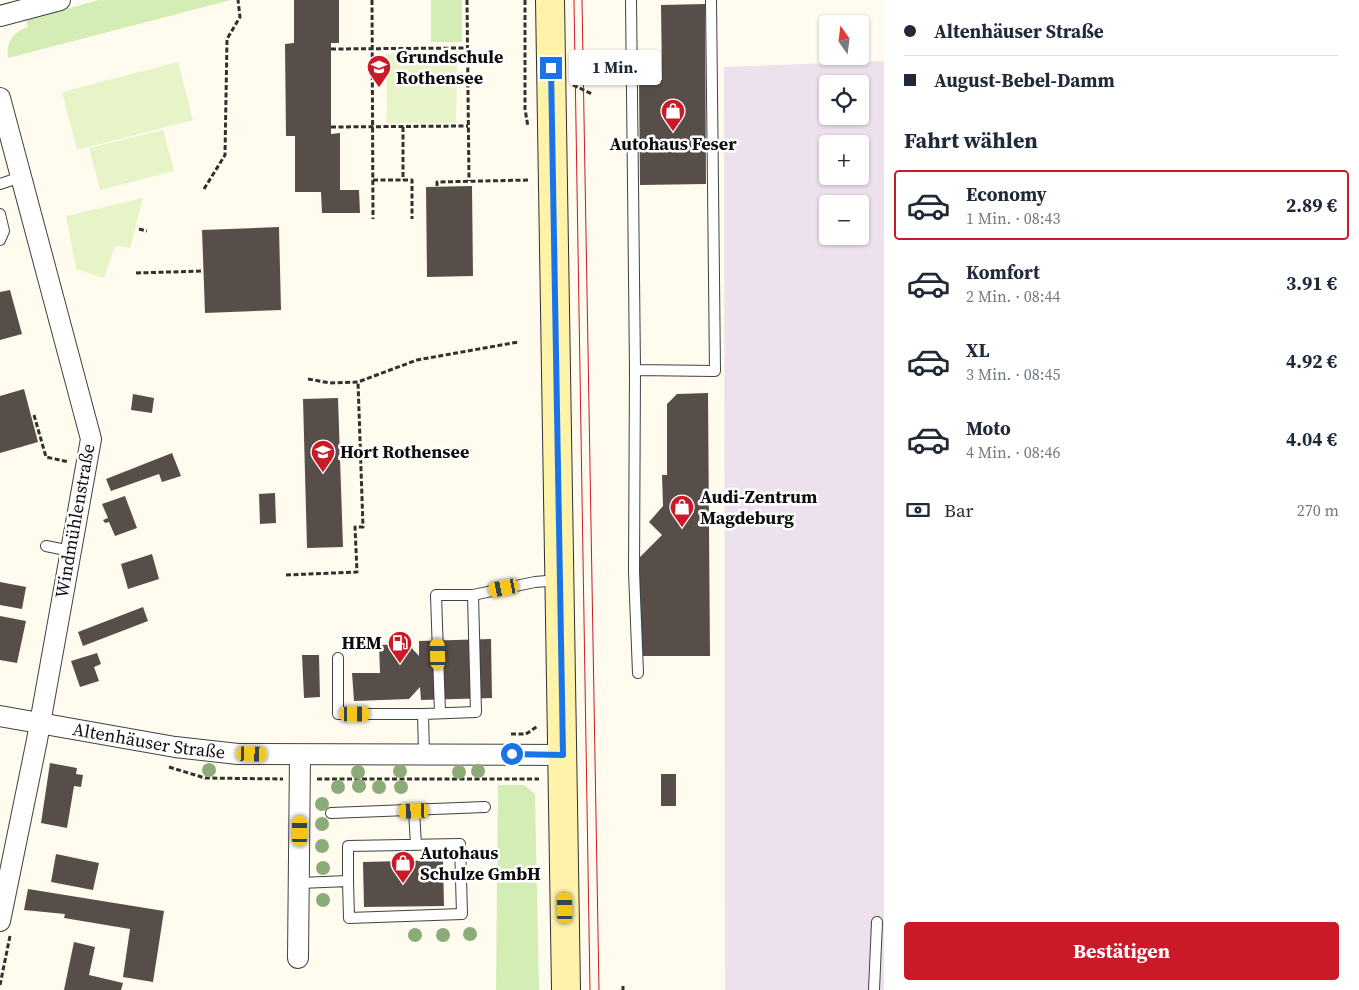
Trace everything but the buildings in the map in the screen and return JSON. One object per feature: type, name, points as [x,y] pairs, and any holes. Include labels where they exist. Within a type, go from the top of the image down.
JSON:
[{"type":"main road","points":[[550,0],[566,990]]},
{"type":"street","points":[[0,16],[60,0]]},
{"type":"street","name":"Windmühlenstraße","points":[[0,98],[90,439],[40,723],[0,921]]},
{"type":"street","name":"Altenhäuser Straße","points":[[0,716],[175,747],[230,753],[300,756],[424,754],[563,755]]},
{"type":"street","points":[[298,958],[300,756]]},
{"type":"lane","points":[[631,0],[635,370],[634,572],[638,673]]},
{"type":"lane","points":[[635,370],[715,371],[711,0]]},
{"type":"lane","points":[[0,184],[21,178]]},
{"type":"lane","points":[[0,214],[4,231],[0,240]]},
{"type":"lane","points":[[46,546],[70,551]]},
{"type":"lane","points":[[440,713],[436,595],[473,595],[535,582],[560,580]]},
{"type":"lane","points":[[338,658],[338,714],[476,712],[473,595]]},
{"type":"lane","points":[[423,714],[424,754]]},
{"type":"lane","points":[[331,813],[484,807]]},
{"type":"lane","points":[[414,811],[416,845]]},
{"type":"lane","points":[[460,844],[462,914],[349,918],[348,882],[348,846],[460,844]]},
{"type":"lane","points":[[300,883],[348,882]]},
{"type":"lane","points":[[874,990],[877,922]]},
{"type":"path","points":[[204,189],[225,155],[227,39],[240,17],[238,0]]},
{"type":"path","points":[[372,0],[373,220]]},
{"type":"path","points":[[467,0],[469,181]]},
{"type":"path","points":[[525,0],[526,110],[528,128]]},
{"type":"path","points":[[331,49],[467,48]]},
{"type":"path","points":[[331,127],[468,126]]},
{"type":"path","points":[[403,127],[403,180]]},
{"type":"path","points":[[373,180],[412,180],[412,219]]},
{"type":"path","points":[[437,186],[437,182],[530,180]]},
{"type":"path","points":[[139,229],[147,231]]},
{"type":"path","points":[[136,272],[203,272]]},
{"type":"path","points":[[308,379],[330,384],[358,382],[417,360],[518,342]]},
{"type":"path","points":[[286,575],[358,572],[355,527],[363,527],[358,382]]},
{"type":"path","points":[[34,414],[46,457],[68,462]]},
{"type":"path","points":[[320,779],[539,779]]},
{"type":"shaded area","points":[[884,61],[884,990],[725,990],[724,67],[819,63],[819,65],[869,65],[869,62]]},
{"type":"green space","points":[[99,0],[231,0],[8,58],[9,43],[14,35],[28,27],[26,20]]},
{"type":"green space","points":[[431,0],[462,0],[462,42],[431,42]]},
{"type":"green space","points":[[386,54],[457,54],[456,123],[387,123]]},
{"type":"green space","points":[[178,62],[193,120],[77,150],[62,92]]},
{"type":"green space","points":[[163,130],[174,171],[100,190],[89,148]]},
{"type":"green space","points":[[143,198],[130,248],[115,246],[104,278],[76,269],[66,216]]},
{"type":"green space","points":[[498,785],[524,785],[535,794],[539,990],[496,990]]},
{"type":"tram line","points":[[574,0],[590,990]]},
{"type":"tram line","points":[[582,0],[599,990]]},
{"type":"place","name":"Grundschule Rothensee","points":[[379,88]]},
{"type":"place","name":"Autohaus Feser","points":[[673,132]]},
{"type":"place","name":"Hort Rothensee","points":[[323,473]]},
{"type":"place","name":"Audi-Zentrum Magdeburg","points":[[682,528]]},
{"type":"place","name":"HEM","points":[[400,664]]},
{"type":"place","name":"Autohaus Schulze GmbH","points":[[403,884]]},
{"type":"route","points":[[512,754],[563,755],[551,68]]}]
